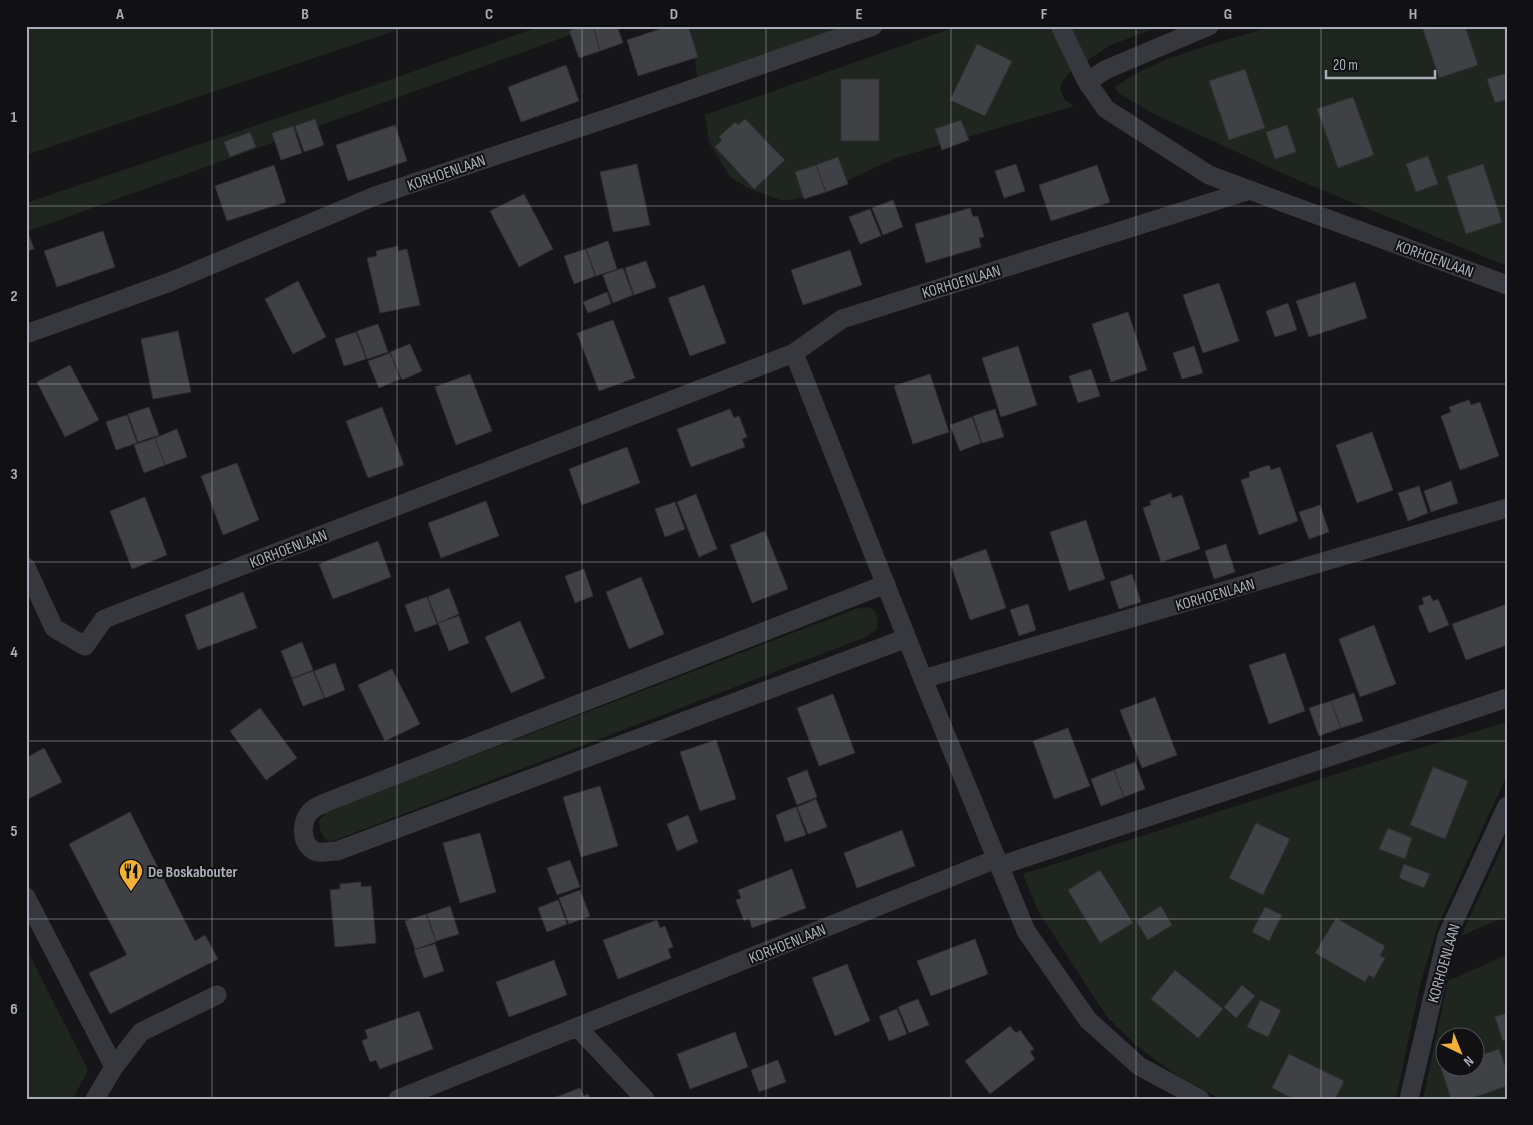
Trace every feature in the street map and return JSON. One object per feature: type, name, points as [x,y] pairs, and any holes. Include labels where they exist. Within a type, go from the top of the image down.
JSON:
[{"type":"lane","name":"KORHOENLAAN","points":[[26,334],[170,282],[375,196],[626,112],[873,26]]},
{"type":"lane","name":"KORHOENLAAN","points":[[1060,26],[1087,82],[1106,109],[1209,175],[1507,285]]},
{"type":"lane","points":[[1087,82],[1105,70],[1210,26]]},
{"type":"lane","name":"KORHOENLAAN","points":[[26,568],[54,628],[85,646],[104,619],[794,353],[842,319],[1250,190]]},
{"type":"lane","points":[[794,353],[922,679],[1026,931],[1088,1020],[1139,1066],[1200,1099]]},
{"type":"lane","name":"KORHOENLAAN","points":[[922,679],[1507,508]]},
{"type":"lane","points":[[886,584],[327,802],[312,809],[305,820],[302,832],[308,846],[318,852],[337,851],[907,638]]},
{"type":"lane","name":"KORHOENLAAN","points":[[398,1099],[998,863],[1507,698]]},
{"type":"lane","name":"KORHOENLAAN","points":[[1409,1099],[1447,936],[1507,806]]},
{"type":"lane","points":[[26,897],[114,1067]]},
{"type":"lane","points":[[96,1099],[114,1067],[140,1032],[217,995]]},
{"type":"lane","points":[[577,1027],[645,1099]]},
{"type":"shaded area","points":[[26,26],[409,26],[26,155]]},
{"type":"shaded area","points":[[541,26],[595,26],[26,232],[26,203],[375,85]]},
{"type":"shaded area","points":[[677,26],[851,26],[698,81],[695,60],[684,29]]},
{"type":"shaded area","points":[[958,26],[1161,26],[1111,45],[1071,71],[1063,80],[1060,89],[1064,99],[1074,106],[896,158],[813,196],[783,201],[750,189],[730,177],[709,142],[705,115]]},
{"type":"shaded area","points":[[1272,26],[1507,26],[1507,266],[1293,178],[1154,114],[1118,93],[1115,87],[1132,76],[1170,58]]},
{"type":"shaded area","points":[[868,607],[875,611],[878,620],[877,629],[866,637],[330,842],[322,833],[319,821],[327,812],[855,609]]},
{"type":"shaded area","points":[[1507,722],[1507,775],[1438,925],[1420,985],[1396,1099],[1221,1099],[1176,1075],[1136,1045],[1107,1017],[1038,911],[1023,874],[1390,757]]},
{"type":"shaded area","points":[[1507,836],[1507,916],[1461,936]]},
{"type":"shaded area","points":[[26,948],[88,1070],[73,1099],[26,1099]]},
{"type":"shaded area","points":[[1507,955],[1507,1099],[1423,1099],[1436,1038],[1436,1078],[1486,1078],[1486,1028],[1438,1028],[1448,981]]},
{"type":"building","points":[[572,26],[593,26],[600,51],[579,58],[569,30],[573,30]]},
{"type":"building","points":[[593,26],[617,26],[623,43],[600,51]]},
{"type":"building","points":[[669,26],[688,26],[698,57],[638,76],[627,40]]},
{"type":"building","points":[[1422,26],[1465,26],[1478,65],[1439,78]]},
{"type":"building","points":[[977,44],[1012,61],[985,116],[950,100]]},
{"type":"building","points":[[566,65],[579,101],[521,122],[508,87]]},
{"type":"building","points":[[1245,69],[1265,128],[1229,140],[1209,81]]},
{"type":"building","points":[[1507,73],[1507,99],[1495,103],[1487,79]]},
{"type":"building","points":[[841,79],[879,79],[879,141],[841,141]]},
{"type":"building","points":[[1353,97],[1374,155],[1338,168],[1317,109]]},
{"type":"building","points":[[315,119],[324,145],[304,152],[295,126]]},
{"type":"building","points":[[745,119],[785,160],[754,189],[715,147],[722,140],[719,137],[735,122],[738,125]]},
{"type":"building","points":[[961,120],[969,140],[942,150],[935,129]]},
{"type":"building","points":[[395,125],[407,161],[348,181],[336,145]]},
{"type":"building","points":[[1287,125],[1296,152],[1275,159],[1266,132]]},
{"type":"building","points":[[293,126],[302,153],[281,160],[272,133]]},
{"type":"building","points":[[250,132],[256,147],[230,157],[224,142]]},
{"type":"building","points":[[1428,156],[1438,184],[1416,192],[1406,164]]},
{"type":"building","points":[[838,157],[848,184],[826,192],[816,165]]},
{"type":"building","points":[[637,164],[650,225],[613,232],[600,172]]},
{"type":"building","points":[[1016,164],[1025,191],[1004,198],[995,171]]},
{"type":"building","points":[[1483,164],[1502,222],[1466,234],[1447,176]]},
{"type":"building","points":[[274,165],[286,202],[227,221],[215,186]]},
{"type":"building","points":[[816,165],[826,192],[804,199],[795,172]]},
{"type":"building","points":[[1097,165],[1110,202],[1051,221],[1039,185]]},
{"type":"building","points":[[524,194],[553,249],[519,267],[490,211]]},
{"type":"building","points":[[893,200],[903,227],[883,235],[872,208]]},
{"type":"building","points":[[970,208],[973,217],[978,216],[984,237],[979,238],[981,247],[926,263],[915,224]]},
{"type":"building","points":[[870,209],[881,236],[860,244],[849,217]]},
{"type":"building","points":[[26,227],[34,249],[26,251]]},
{"type":"building","points":[[103,231],[115,267],[57,287],[44,251]]},
{"type":"building","points":[[608,241],[617,269],[596,276],[586,249]]},
{"type":"building","points":[[398,246],[398,251],[407,249],[420,305],[380,313],[367,258],[377,256],[376,251]]},
{"type":"building","points":[[586,249],[595,276],[574,284],[564,256]]},
{"type":"building","points":[[850,250],[862,285],[803,305],[791,270]]},
{"type":"building","points":[[646,261],[656,287],[634,295],[625,268]]},
{"type":"building","points":[[623,268],[633,295],[613,303],[603,275]]},
{"type":"building","points":[[298,281],[326,337],[293,354],[265,299]]},
{"type":"building","points":[[1355,282],[1367,318],[1309,337],[1296,301]]},
{"type":"building","points":[[1219,283],[1239,341],[1203,353],[1183,295]]},
{"type":"building","points":[[704,285],[726,343],[690,356],[668,298]]},
{"type":"building","points":[[607,292],[611,304],[588,313],[583,302]]},
{"type":"building","points":[[1288,303],[1297,330],[1275,337],[1266,311]]},
{"type":"building","points":[[1128,312],[1147,370],[1111,382],[1092,324]]},
{"type":"building","points":[[613,320],[635,378],[599,391],[577,333]]},
{"type":"building","points":[[378,324],[388,352],[367,359],[357,331]]},
{"type":"building","points":[[178,331],[191,392],[153,399],[141,339]]},
{"type":"building","points":[[356,332],[366,359],[344,366],[335,339]]},
{"type":"building","points":[[410,344],[422,371],[402,380],[390,352]]},
{"type":"building","points":[[1018,346],[1037,405],[1001,417],[982,358]]},
{"type":"building","points":[[1194,346],[1203,373],[1182,379],[1173,353]]},
{"type":"building","points":[[390,353],[400,379],[379,388],[368,361]]},
{"type":"building","points":[[70,365],[99,420],[65,437],[37,382]]},
{"type":"building","points":[[1091,369],[1100,396],[1078,403],[1069,376]]},
{"type":"building","points":[[470,374],[492,431],[456,445],[435,387]]},
{"type":"building","points":[[930,374],[949,432],[913,444],[894,386]]},
{"type":"building","points":[[1469,400],[1471,405],[1480,402],[1499,456],[1460,470],[1441,416],[1451,412],[1449,407]]},
{"type":"building","points":[[149,407],[159,435],[138,442],[128,414]]},
{"type":"building","points":[[382,407],[404,465],[368,478],[346,421]]},
{"type":"building","points":[[730,409],[734,418],[739,416],[747,437],[742,439],[745,447],[691,467],[677,429]]},
{"type":"building","points":[[995,409],[1004,437],[982,443],[973,416]]},
{"type":"building","points":[[127,415],[137,443],[116,450],[106,422]]},
{"type":"building","points":[[972,417],[981,443],[960,451],[950,425]]},
{"type":"building","points":[[177,429],[187,457],[165,465],[155,438]]},
{"type":"building","points":[[1372,432],[1393,490],[1357,503],[1336,445]]},
{"type":"building","points":[[155,438],[165,465],[144,473],[134,445]]},
{"type":"building","points":[[627,447],[640,483],[582,505],[569,469]]},
{"type":"building","points":[[237,463],[259,520],[223,535],[201,476]]},
{"type":"building","points":[[1269,465],[1271,470],[1280,467],[1298,521],[1259,535],[1241,480],[1250,477],[1249,472]]},
{"type":"building","points":[[1451,481],[1458,503],[1431,512],[1424,491]]},
{"type":"building","points":[[1419,486],[1428,513],[1408,521],[1398,493]]},
{"type":"building","points":[[1171,493],[1172,498],[1182,495],[1200,549],[1161,562],[1143,508],[1151,505],[1150,501]]},
{"type":"building","points":[[696,494],[717,549],[699,557],[677,502]]},
{"type":"building","points":[[145,497],[167,555],[132,569],[110,511]]},
{"type":"building","points":[[486,501],[499,536],[441,558],[428,523]]},
{"type":"building","points":[[675,502],[685,529],[665,537],[655,509]]},
{"type":"building","points":[[1320,505],[1329,532],[1309,539],[1299,512]]},
{"type":"building","points":[[1086,520],[1105,579],[1069,591],[1050,532]]},
{"type":"building","points":[[765,531],[788,589],[752,603],[730,545]]},
{"type":"building","points":[[378,541],[391,577],[333,599],[319,564]]},
{"type":"building","points":[[1226,544],[1235,572],[1214,579],[1205,551]]},
{"type":"building","points":[[986,549],[1006,608],[970,620],[950,562]]},
{"type":"building","points":[[584,569],[593,596],[575,603],[565,576]]},
{"type":"building","points":[[1132,574],[1141,602],[1119,609],[1110,582]]},
{"type":"building","points":[[641,577],[664,634],[629,649],[606,592]]},
{"type":"building","points":[[449,588],[459,614],[438,623],[428,597]]},
{"type":"building","points":[[243,592],[257,628],[198,650],[185,615]]},
{"type":"building","points":[[1430,595],[1433,601],[1438,599],[1449,625],[1429,633],[1418,606],[1424,604],[1422,598]]},
{"type":"building","points":[[427,597],[437,624],[415,632],[405,605]]},
{"type":"building","points":[[1028,604],[1036,630],[1019,636],[1010,610]]},
{"type":"building","points":[[1507,604],[1507,645],[1466,660],[1452,624]]},
{"type":"building","points":[[459,616],[469,643],[449,651],[438,623]]},
{"type":"building","points":[[520,621],[545,678],[511,693],[485,637]]},
{"type":"building","points":[[1374,625],[1396,684],[1360,697],[1339,639]]},
{"type":"building","points":[[302,642],[313,670],[292,678],[281,651]]},
{"type":"building","points":[[1285,653],[1305,711],[1269,724],[1249,665]]},
{"type":"building","points":[[335,663],[345,690],[325,698],[314,671]]},
{"type":"building","points":[[392,669],[420,724],[385,741],[358,685]]},
{"type":"building","points":[[313,671],[324,698],[303,706],[292,679]]},
{"type":"building","points":[[1354,693],[1363,721],[1341,728],[1331,701]]},
{"type":"building","points":[[833,694],[855,753],[819,766],[797,708]]},
{"type":"building","points":[[1155,697],[1177,755],[1142,768],[1120,710]]},
{"type":"building","points":[[1331,701],[1341,728],[1319,736],[1309,708]]},
{"type":"building","points":[[260,708],[297,758],[266,780],[230,731]]},
{"type":"building","points":[[1068,728],[1090,786],[1054,799],[1033,741]]},
{"type":"building","points":[[716,740],[736,799],[700,811],[680,752]]},
{"type":"building","points":[[44,748],[62,782],[26,800],[26,758]]},
{"type":"building","points":[[1135,762],[1145,789],[1124,797],[1114,770]]},
{"type":"building","points":[[1433,767],[1468,781],[1445,839],[1410,825]]},
{"type":"building","points":[[807,770],[817,797],[797,805],[787,778]]},
{"type":"building","points":[[1114,770],[1124,797],[1101,806],[1091,779]]},
{"type":"building","points":[[600,786],[618,846],[581,857],[563,797]]},
{"type":"building","points":[[816,799],[827,827],[808,834],[797,807]]},
{"type":"building","points":[[796,807],[806,835],[785,842],[776,815]]},
{"type":"building","points":[[130,812],[195,941],[205,935],[218,959],[110,1014],[89,973],[127,955],[69,844]]},
{"type":"building","points":[[688,815],[698,842],[677,851],[667,824]]},
{"type":"building","points":[[1256,823],[1290,839],[1263,895],[1229,878]]},
{"type":"building","points":[[1388,828],[1412,838],[1405,859],[1379,849]]},
{"type":"building","points":[[902,830],[915,866],[857,888],[844,853]]},
{"type":"building","points":[[480,833],[496,892],[460,903],[443,843]]},
{"type":"building","points":[[570,860],[580,887],[557,895],[547,868]]},
{"type":"building","points":[[1404,864],[1430,874],[1424,888],[1399,878]]},
{"type":"building","points":[[792,869],[806,908],[752,928],[749,918],[744,921],[736,900],[741,898],[738,890]]},
{"type":"building","points":[[1100,870],[1133,923],[1100,943],[1068,890]]},
{"type":"building","points":[[361,882],[361,887],[371,886],[376,943],[335,947],[330,890],[340,889],[340,884]]},
{"type":"building","points":[[580,890],[590,916],[569,924],[559,898]]},
{"type":"building","points":[[558,900],[567,924],[547,932],[538,908]]},
{"type":"building","points":[[450,906],[459,934],[436,941],[427,914]]},
{"type":"building","points":[[1161,906],[1172,925],[1148,940],[1136,921]]},
{"type":"building","points":[[1265,907],[1282,915],[1269,941],[1252,932]]},
{"type":"building","points":[[426,914],[436,942],[415,949],[405,921]]},
{"type":"building","points":[[1336,918],[1385,946],[1380,956],[1385,958],[1374,978],[1369,975],[1365,982],[1315,953]]},
{"type":"building","points":[[657,920],[660,928],[665,926],[673,947],[668,949],[671,958],[618,979],[603,940]]},
{"type":"building","points":[[975,939],[988,974],[931,996],[917,961]]},
{"type":"building","points":[[435,944],[444,971],[424,978],[414,950]]},
{"type":"building","points":[[554,960],[567,995],[509,1017],[496,982]]},
{"type":"building","points":[[847,964],[870,1021],[835,1036],[812,978]]},
{"type":"building","points":[[1175,970],[1223,1009],[1198,1038],[1151,999]]},
{"type":"building","points":[[1242,985],[1255,996],[1236,1018],[1224,1007]]},
{"type":"building","points":[[918,999],[929,1025],[909,1033],[898,1007]]},
{"type":"building","points":[[1260,1000],[1281,1010],[1268,1037],[1247,1027]]},
{"type":"building","points":[[897,1009],[907,1034],[889,1041],[879,1016]]},
{"type":"building","points":[[419,1011],[433,1049],[380,1069],[376,1060],[370,1062],[362,1041],[368,1038],[365,1030]]},
{"type":"building","points":[[1507,1013],[1507,1040],[1503,1041],[1495,1017]]},
{"type":"building","points":[[1010,1026],[1016,1033],[1020,1030],[1034,1049],[1030,1052],[1035,1059],[990,1094],[965,1061]]},
{"type":"building","points":[[735,1032],[748,1067],[690,1089],[677,1054]]},
{"type":"building","points":[[1499,1049],[1507,1071],[1507,1086],[1469,1099],[1451,1099],[1444,1078],[1486,1078],[1486,1054]]},
{"type":"building","points":[[1289,1054],[1344,1081],[1335,1099],[1294,1099],[1272,1088]]},
{"type":"building","points":[[778,1060],[786,1082],[759,1092],[751,1070]]},
{"type":"building","points":[[580,1088],[584,1096],[588,1094],[590,1099],[551,1099]]},
{"type":"place","name":"De Boskabouter","points":[[131,892]]}]
